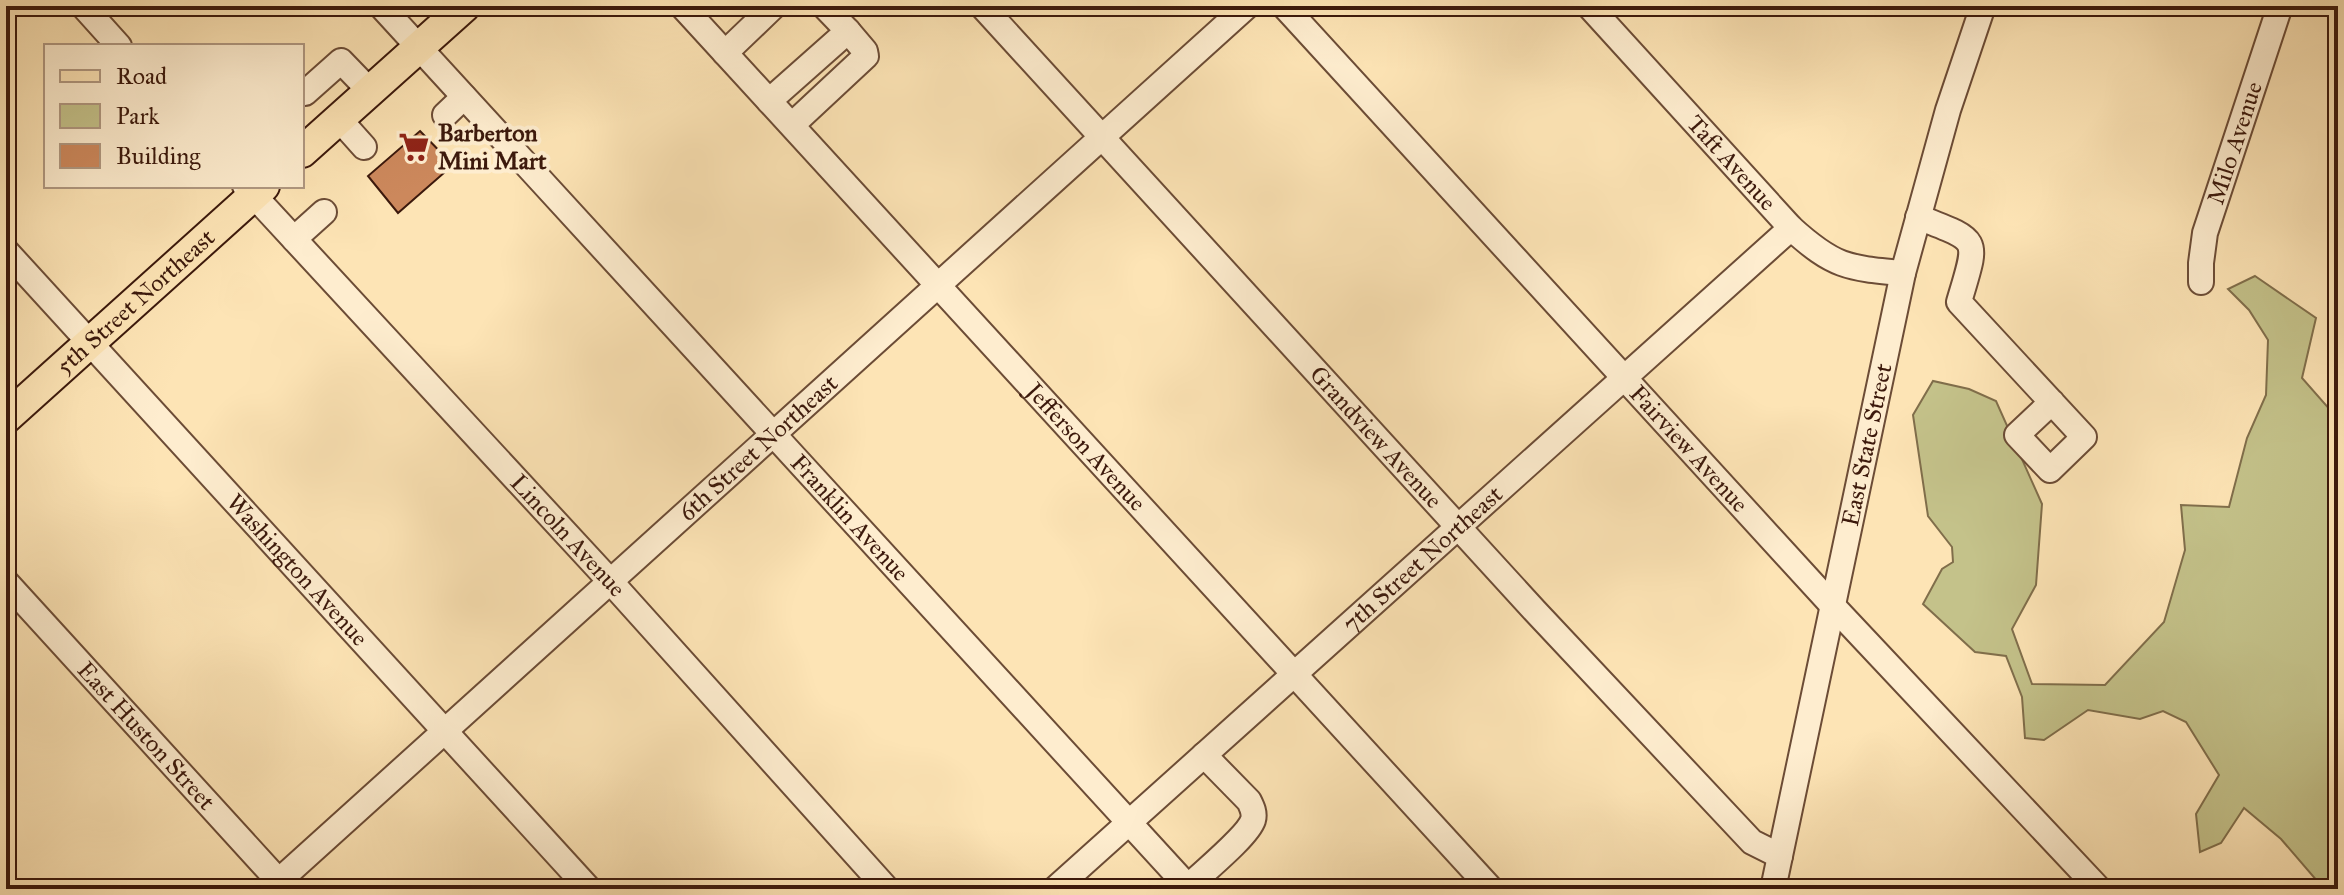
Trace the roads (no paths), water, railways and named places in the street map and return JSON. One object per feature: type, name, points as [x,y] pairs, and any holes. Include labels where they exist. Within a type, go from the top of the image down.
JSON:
[{"type":"main road","points":[[304,150],[465,6]]},
{"type":"main road","name":"5th Street Northeast","points":[[6,418],[254,189]]},
{"type":"street","points":[[83,6],[117,44]]},
{"type":"street","name":"Franklin Avenue","points":[[381,6],[1189,888]]},
{"type":"street","name":"Jefferson Avenue","points":[[682,6],[1491,889]]},
{"type":"street","points":[[725,53],[774,6]]},
{"type":"street","points":[[792,125],[866,56],[865,51],[824,6]]},
{"type":"street","name":"Grandview Avenue","points":[[982,6],[1535,611],[1752,842],[1780,856]]},
{"type":"street","name":"6th Street Northeast","points":[[278,886],[610,581],[1247,6]]},
{"type":"street","name":"Fairview Avenue","points":[[1284,6],[1832,605],[2099,889]]},
{"type":"street","name":"Taft Avenue","points":[[1589,6],[1791,228],[1813,248],[1841,264],[1903,273]]},
{"type":"street","name":"East State Street","points":[[1773,889],[1903,273],[1948,110],[1983,6]]},
{"type":"street","name":"Milo Avenue","points":[[2201,282],[2205,233],[2280,6]]},
{"type":"street","points":[[769,101],[848,31]]},
{"type":"street","points":[[364,147],[304,91],[341,61],[370,91]]},
{"type":"street","points":[[445,115],[464,97]]},
{"type":"street","name":"Lincoln Avenue","points":[[254,189],[294,239],[610,581],[887,889]]},
{"type":"street","points":[[294,239],[324,212]]},
{"type":"street","points":[[1918,217],[1960,233],[1970,241],[1973,254],[1959,302],[2052,402]]},
{"type":"street","name":"7th Street Northeast","points":[[1055,889],[1791,228]]},
{"type":"street","name":"Washington Avenue","points":[[6,251],[589,889]]},
{"type":"street","name":"East Huston Street","points":[[6,582],[278,886]]},
{"type":"street","points":[[1189,888],[1245,833],[1254,819],[1249,801],[1204,755]]},
{"type":"place","name":"Barberton Mini Mart","points":[[414,147]]}]
